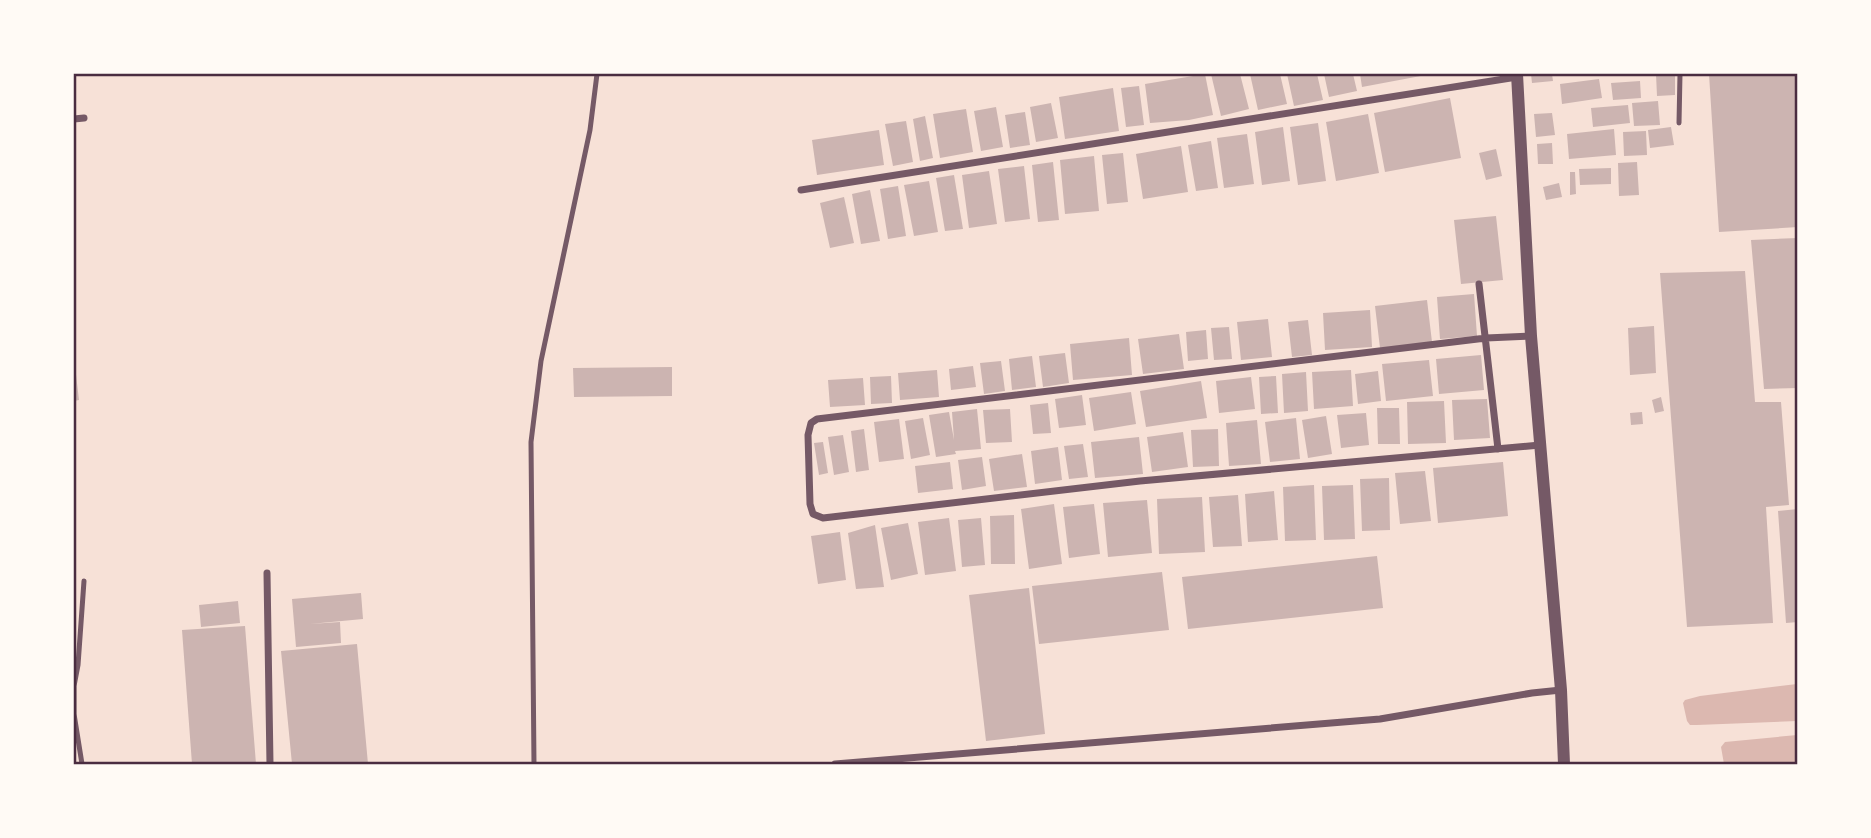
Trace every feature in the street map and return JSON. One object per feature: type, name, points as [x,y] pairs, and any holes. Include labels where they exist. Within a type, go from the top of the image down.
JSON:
[{"type":"street","points":[[801,190],[1517,75],[1531,336],[1561,690],[1564,765]]},
{"type":"street","points":[[74,118],[84,118]]},
{"type":"street","points":[[1479,284],[1498,449]]},
{"type":"street","points":[[1531,336],[1486,338],[817,419],[811,423],[808,435],[810,503],[813,514],[823,518],[1140,481],[1540,445]]},
{"type":"street","points":[[267,573],[270,765]]},
{"type":"street","points":[[835,765],[1380,719],[1561,690]]},
{"type":"lane","points":[[534,765],[531,442],[541,361],[590,131],[597,74]]},
{"type":"lane","points":[[1679,123],[1680,74]]},
{"type":"lane","points":[[82,765],[74,714],[74,686],[84,582]]},
{"type":"shaded area","points":[[1797,684],[1797,721],[1690,725],[1687,721],[1683,703],[1685,700]]},
{"type":"shaded area","points":[[1797,735],[1797,764],[1724,764],[1721,747],[1725,742]]},
{"type":"building","points":[[1205,74],[1213,115],[1150,123],[1145,84]]},
{"type":"building","points":[[1211,74],[1240,74],[1249,109],[1221,116]]},
{"type":"building","points":[[1250,74],[1280,74],[1287,104],[1258,110]]},
{"type":"building","points":[[1287,74],[1317,74],[1323,100],[1294,106]]},
{"type":"building","points":[[1324,74],[1353,74],[1357,91],[1329,97]]},
{"type":"building","points":[[1360,74],[1426,74],[1426,75],[1362,87]]},
{"type":"building","points":[[1531,74],[1552,74],[1553,81],[1532,83]]},
{"type":"building","points":[[1656,74],[1675,74],[1675,95],[1657,96]]},
{"type":"building","points":[[1709,74],[1798,74],[1798,227],[1719,232]]},
{"type":"building","points":[[1599,79],[1602,98],[1562,104],[1560,84]]},
{"type":"building","points":[[1640,81],[1641,98],[1613,100],[1611,83]]},
{"type":"building","points":[[1139,86],[1144,125],[1126,127],[1121,88]]},
{"type":"building","points":[[1113,88],[1119,131],[1065,139],[1059,97]]},
{"type":"building","points":[[1450,98],[1461,158],[1385,172],[1374,113]]},
{"type":"building","points":[[1658,101],[1660,125],[1634,126],[1632,103]]},
{"type":"building","points":[[1051,103],[1058,138],[1036,142],[1030,107]]},
{"type":"building","points":[[1628,105],[1630,123],[1593,127],[1591,108]]},
{"type":"building","points":[[996,107],[1003,147],[981,151],[974,111]]},
{"type":"building","points":[[966,109],[973,152],[940,158],[933,114]]},
{"type":"building","points":[[1025,112],[1030,145],[1010,148],[1005,115]]},
{"type":"building","points":[[1552,113],[1555,135],[1536,137],[1534,114]]},
{"type":"building","points":[[1368,114],[1379,173],[1336,181],[1326,122]]},
{"type":"building","points":[[925,116],[933,158],[920,161],[913,119]]},
{"type":"building","points":[[906,121],[913,162],[893,166],[885,124]]},
{"type":"building","points":[[1318,123],[1326,181],[1298,185],[1290,127]]},
{"type":"building","points":[[1283,127],[1290,181],[1262,185],[1255,132]]},
{"type":"building","points":[[1671,127],[1674,145],[1650,148],[1648,130]]},
{"type":"building","points":[[1614,129],[1616,155],[1569,159],[1567,134]]},
{"type":"building","points":[[879,130],[884,165],[817,175],[812,140]]},
{"type":"building","points":[[1646,131],[1647,155],[1624,156],[1623,132]]},
{"type":"building","points":[[1247,134],[1254,184],[1224,188],[1217,138]]},
{"type":"building","points":[[1211,141],[1218,188],[1196,191],[1188,145]]},
{"type":"building","points":[[1552,143],[1553,164],[1538,164],[1537,144]]},
{"type":"building","points":[[1181,146],[1188,192],[1143,199],[1136,154]]},
{"type":"building","points":[[1496,149],[1502,176],[1486,180],[1479,153]]},
{"type":"building","points":[[1123,153],[1128,202],[1107,204],[1102,155]]},
{"type":"building","points":[[1094,156],[1099,211],[1065,214],[1060,160]]},
{"type":"building","points":[[1053,162],[1059,220],[1038,222],[1032,165]]},
{"type":"building","points":[[1637,162],[1639,195],[1619,196],[1618,163]]},
{"type":"building","points":[[1024,166],[1030,219],[1005,222],[998,169]]},
{"type":"building","points":[[1611,168],[1611,184],[1580,185],[1579,169]]},
{"type":"building","points":[[989,171],[997,224],[969,228],[962,175]]},
{"type":"building","points":[[1570,172],[1575,172],[1576,194],[1570,195]]},
{"type":"building","points":[[954,175],[963,229],[945,231],[936,178]]},
{"type":"building","points":[[929,181],[938,232],[914,236],[904,185]]},
{"type":"building","points":[[1559,183],[1562,197],[1546,200],[1543,187]]},
{"type":"building","points":[[898,186],[906,236],[888,239],[880,189]]},
{"type":"building","points":[[870,190],[880,241],[861,244],[852,194]]},
{"type":"building","points":[[844,197],[854,243],[830,248],[820,203]]},
{"type":"building","points":[[1496,216],[1503,280],[1461,284],[1454,220]]},
{"type":"building","points":[[1798,238],[1798,388],[1764,389],[1751,240]]},
{"type":"building","points":[[1745,271],[1755,402],[1781,402],[1789,505],[1766,507],[1773,623],[1687,627],[1660,273]]},
{"type":"building","points":[[1474,294],[1477,336],[1440,339],[1437,297]]},
{"type":"building","points":[[1427,300],[1432,342],[1380,348],[1375,306]]},
{"type":"building","points":[[1370,310],[1372,347],[1325,350],[1323,313]]},
{"type":"building","points":[[1268,319],[1272,357],[1241,360],[1237,322]]},
{"type":"building","points":[[1308,320],[1312,355],[1292,357],[1288,322]]},
{"type":"building","points":[[1654,326],[1656,373],[1630,375],[1628,328]]},
{"type":"building","points":[[1229,327],[1232,359],[1214,360],[1211,328]]},
{"type":"building","points":[[1206,330],[1208,359],[1188,361],[1186,332]]},
{"type":"building","points":[[1179,334],[1184,369],[1143,374],[1138,339]]},
{"type":"building","points":[[1129,338],[1132,375],[1073,380],[1070,344]]},
{"type":"building","points":[[1065,353],[1069,383],[1043,387],[1039,356]]},
{"type":"building","points":[[1481,355],[1484,390],[1439,394],[1436,359]]},
{"type":"building","points":[[1032,356],[1036,387],[1012,390],[1009,359]]},
{"type":"building","points":[[1429,360],[1433,396],[1386,401],[1382,364]]},
{"type":"building","points":[[1001,361],[1005,391],[984,394],[980,363]]},
{"type":"building","points":[[74,366],[79,400],[74,401]]},
{"type":"building","points":[[973,366],[976,387],[951,390],[949,369]]},
{"type":"building","points":[[672,367],[672,396],[574,397],[573,368]]},
{"type":"building","points":[[937,370],[939,397],[900,400],[898,373]]},
{"type":"building","points":[[1351,370],[1353,406],[1314,409],[1312,372]]},
{"type":"building","points":[[1378,371],[1381,401],[1358,404],[1355,374]]},
{"type":"building","points":[[1306,372],[1308,411],[1284,413],[1282,374]]},
{"type":"building","points":[[891,376],[892,403],[871,404],[870,377]]},
{"type":"building","points":[[1276,376],[1278,413],[1261,414],[1259,377]]},
{"type":"building","points":[[1251,377],[1255,409],[1219,413],[1216,381]]},
{"type":"building","points":[[863,378],[865,405],[830,407],[828,380]]},
{"type":"building","points":[[1201,381],[1207,418],[1146,427],[1140,391]]},
{"type":"building","points":[[1131,392],[1136,424],[1094,431],[1089,398]]},
{"type":"building","points":[[1082,395],[1086,425],[1059,428],[1055,399]]},
{"type":"building","points":[[1661,397],[1664,411],[1655,413],[1652,400]]},
{"type":"building","points":[[1487,399],[1490,438],[1454,440],[1452,400]]},
{"type":"building","points":[[1444,401],[1446,443],[1408,444],[1407,402]]},
{"type":"building","points":[[1048,403],[1051,433],[1033,434],[1030,405]]},
{"type":"building","points":[[1377,408],[1399,408],[1400,444],[1378,444]]},
{"type":"building","points":[[977,409],[981,449],[955,451],[956,454],[936,457],[929,415],[949,412],[954,440],[952,412]]},
{"type":"building","points":[[1010,409],[1012,442],[986,443],[983,410]]},
{"type":"building","points":[[1642,412],[1643,424],[1631,425],[1630,413]]},
{"type":"building","points":[[1366,413],[1369,445],[1341,448],[1337,415]]},
{"type":"building","points":[[1326,416],[1332,454],[1308,458],[1302,420]]},
{"type":"building","points":[[923,418],[930,455],[911,459],[905,421]]},
{"type":"building","points":[[1296,418],[1300,459],[1270,462],[1265,422]]},
{"type":"building","points":[[899,419],[904,459],[879,462],[874,422]]},
{"type":"building","points":[[1257,420],[1261,464],[1229,466],[1226,423]]},
{"type":"building","points":[[864,429],[869,470],[856,472],[851,431]]},
{"type":"building","points":[[1218,429],[1219,466],[1193,467],[1191,430]]},
{"type":"building","points":[[1183,432],[1188,467],[1152,472],[1147,437]]},
{"type":"building","points":[[843,435],[849,472],[834,475],[828,437]]},
{"type":"building","points":[[1139,437],[1143,474],[1095,478],[1091,442]]},
{"type":"building","points":[[823,442],[828,473],[819,475],[814,443]]},
{"type":"building","points":[[1083,444],[1088,477],[1069,479],[1064,446]]},
{"type":"building","points":[[1058,447],[1062,480],[1035,484],[1031,451]]},
{"type":"building","points":[[1022,454],[1027,487],[994,491],[989,459]]},
{"type":"building","points":[[982,457],[986,486],[962,490],[958,460]]},
{"type":"building","points":[[950,462],[953,489],[918,493],[915,466]]},
{"type":"building","points":[[1503,462],[1508,516],[1438,523],[1433,468]]},
{"type":"building","points":[[1425,471],[1431,521],[1400,524],[1395,473]]},
{"type":"building","points":[[1389,478],[1390,530],[1362,531],[1360,479]]},
{"type":"building","points":[[1314,485],[1316,540],[1285,541],[1283,487]]},
{"type":"building","points":[[1353,485],[1355,539],[1324,540],[1322,486]]},
{"type":"building","points":[[1274,491],[1278,540],[1248,542],[1245,494]]},
{"type":"building","points":[[1238,495],[1242,546],[1213,547],[1209,497]]},
{"type":"building","points":[[1202,497],[1205,552],[1159,554],[1157,499]]},
{"type":"building","points":[[1147,500],[1152,553],[1108,557],[1103,503]]},
{"type":"building","points":[[1054,504],[1062,564],[1029,569],[1021,509]]},
{"type":"building","points":[[1094,504],[1100,554],[1069,558],[1063,507]]},
{"type":"building","points":[[1798,509],[1798,622],[1786,623],[1778,511]]},
{"type":"building","points":[[1014,515],[1015,564],[991,564],[990,516]]},
{"type":"building","points":[[949,518],[956,571],[925,575],[918,522]]},
{"type":"building","points":[[981,518],[985,565],[962,567],[958,520]]},
{"type":"building","points":[[908,523],[918,574],[891,580],[881,528]]},
{"type":"building","points":[[875,525],[884,587],[856,589],[848,533]]},
{"type":"building","points":[[840,532],[846,580],[818,584],[811,536]]},
{"type":"building","points":[[1377,556],[1383,608],[1188,629],[1182,577]]},
{"type":"building","points":[[1162,572],[1169,630],[1039,644],[1032,586]]},
{"type":"building","points":[[1029,588],[1045,734],[986,741],[969,595]]},
{"type":"building","points":[[361,593],[363,619],[310,624],[340,622],[341,643],[296,647],[292,599]]},
{"type":"building","points":[[238,601],[240,623],[201,627],[199,605]]},
{"type":"building","points":[[245,626],[256,764],[192,764],[182,630]]},
{"type":"building","points":[[357,644],[368,764],[292,764],[281,651]]}]
